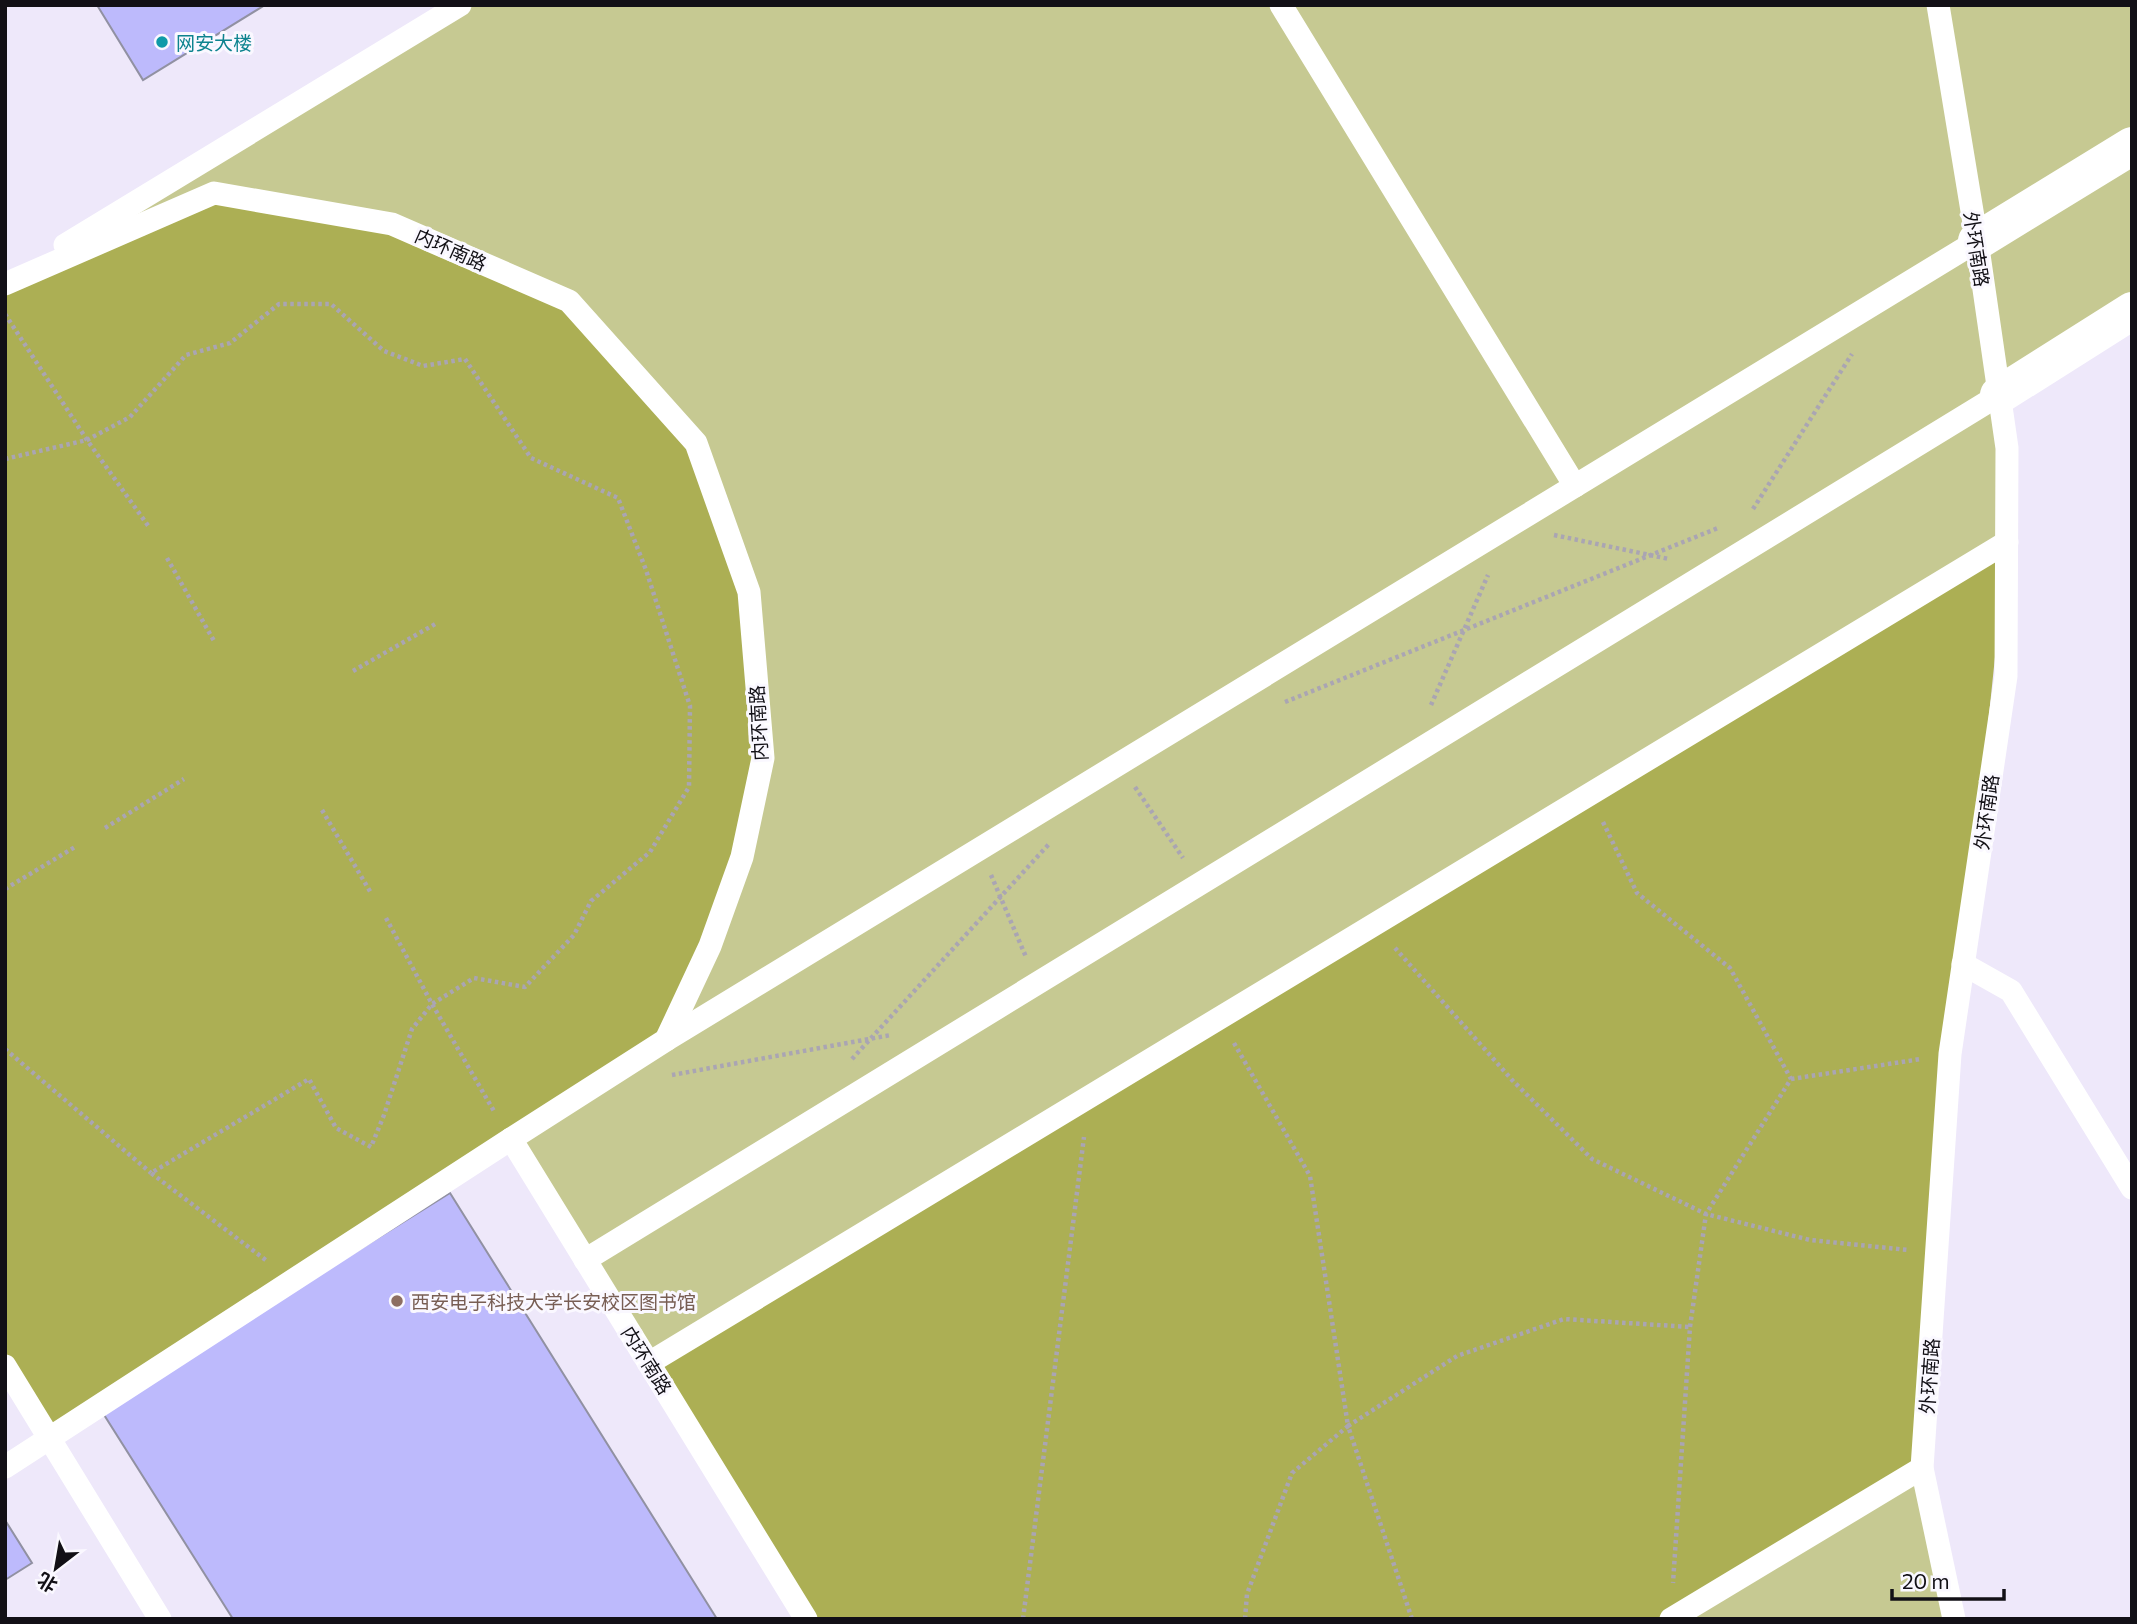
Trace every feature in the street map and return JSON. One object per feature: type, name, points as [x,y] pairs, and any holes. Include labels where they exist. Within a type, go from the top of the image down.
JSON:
[{"type":"street","points":[[1977,241],[2132,146]]},
{"type":"street","points":[[1999,395],[2132,310]]},
{"type":"lane","points":[[5,283],[460,5]]},
{"type":"lane","points":[[1281,5],[1575,486]]},
{"type":"lane","name":"外环南路","points":[[1938,5],[1977,241],[2007,449],[2006,676],[1950,1054],[1922,1468],[1954,1619]]},
{"type":"lane","name":"内环南路","points":[[5,283],[214,194],[392,224],[569,301],[696,443],[749,592],[763,758],[742,857],[710,946],[666,1040]]},
{"type":"lane","points":[[5,1467],[666,1040],[1977,241]]},
{"type":"lane","points":[[586,1260],[1999,395]]},
{"type":"lane","points":[[649,1363],[2007,542]]},
{"type":"lane","points":[[1963,964],[2011,991],[2132,1188]]},
{"type":"lane","name":"内环南路","points":[[511,1139],[806,1619]]},
{"type":"lane","points":[[5,1366],[160,1619]]},
{"type":"lane","points":[[1671,1619],[1922,1468]]},
{"type":"path","points":[[5,459],[87,440],[130,417],[186,355],[230,343],[279,304],[331,304],[384,351],[423,366],[465,359],[531,458],[618,498],[646,570],[690,706],[689,787],[650,852],[591,901],[574,935],[525,987],[474,978],[432,1004],[412,1028],[371,1147],[336,1128],[309,1079],[151,1173]]},
{"type":"path","points":[[5,314],[87,440],[149,527]]},
{"type":"path","points":[[1761,511],[1749,516],[1853,353]]},
{"type":"path","points":[[1408,756],[1510,526],[1714,569]]},
{"type":"path","points":[[1273,706],[1724,526]]},
{"type":"path","points":[[167,558],[214,641]]},
{"type":"path","points":[[353,671],[437,623]]},
{"type":"path","points":[[1128,777],[1200,884]]},
{"type":"path","points":[[105,828],[184,779]]},
{"type":"path","points":[[1590,794],[1637,893],[1730,968],[1791,1079]]},
{"type":"path","points":[[322,810],[371,893]]},
{"type":"path","points":[[844,1068],[1056,837]]},
{"type":"path","points":[[5,889],[75,848]]},
{"type":"path","points":[[981,848],[1038,983]]},
{"type":"path","points":[[386,918],[432,1004],[511,1139]]},
{"type":"path","points":[[1374,925],[1513,1081],[1592,1158],[1706,1214],[1811,1240],[1937,1253]]},
{"type":"path","points":[[1220,1018],[1310,1176],[1348,1426],[1412,1619]]},
{"type":"path","points":[[664,1076],[895,1034]]},
{"type":"path","points":[[5,1049],[151,1173],[293,1281]]},
{"type":"path","points":[[1672,1591],[1690,1327],[1706,1214],[1791,1079],[1950,1054]]},
{"type":"path","points":[[1023,1619],[1089,1097]]},
{"type":"path","points":[[1245,1619],[1247,1594],[1292,1473],[1348,1426],[1457,1356],[1564,1319],[1690,1327]]},
{"type":"green space","points":[[460,5],[2132,5],[2132,311],[1999,395],[2007,542],[649,1363],[511,1139],[666,1040],[5,281]]},
{"type":"green space","points":[[1922,1468],[1954,1619],[1671,1619]]},
{"type":"shaded area","points":[[214,193],[392,224],[569,301],[696,443],[749,592],[763,758],[742,857],[666,1040],[50,1439],[5,1366],[5,284]]},
{"type":"shaded area","points":[[2007,542],[1963,964],[1922,1468],[1672,1619],[806,1619],[649,1363]]},
{"type":"building","name":"网安大楼","points":[[97,5],[265,5],[143,80]]},
{"type":"building","name":"西安电子科技大学长安校区图书馆","points":[[450,1193],[717,1619],[233,1619],[101,1410]]},
{"type":"building","points":[[5,1520],[32,1563],[5,1580]]},
{"type":"place","name":"网安大楼","points":[[162,42]]},
{"type":"place","name":"西安电子科技大学长安校区图书馆","points":[[397,1301]]}]
